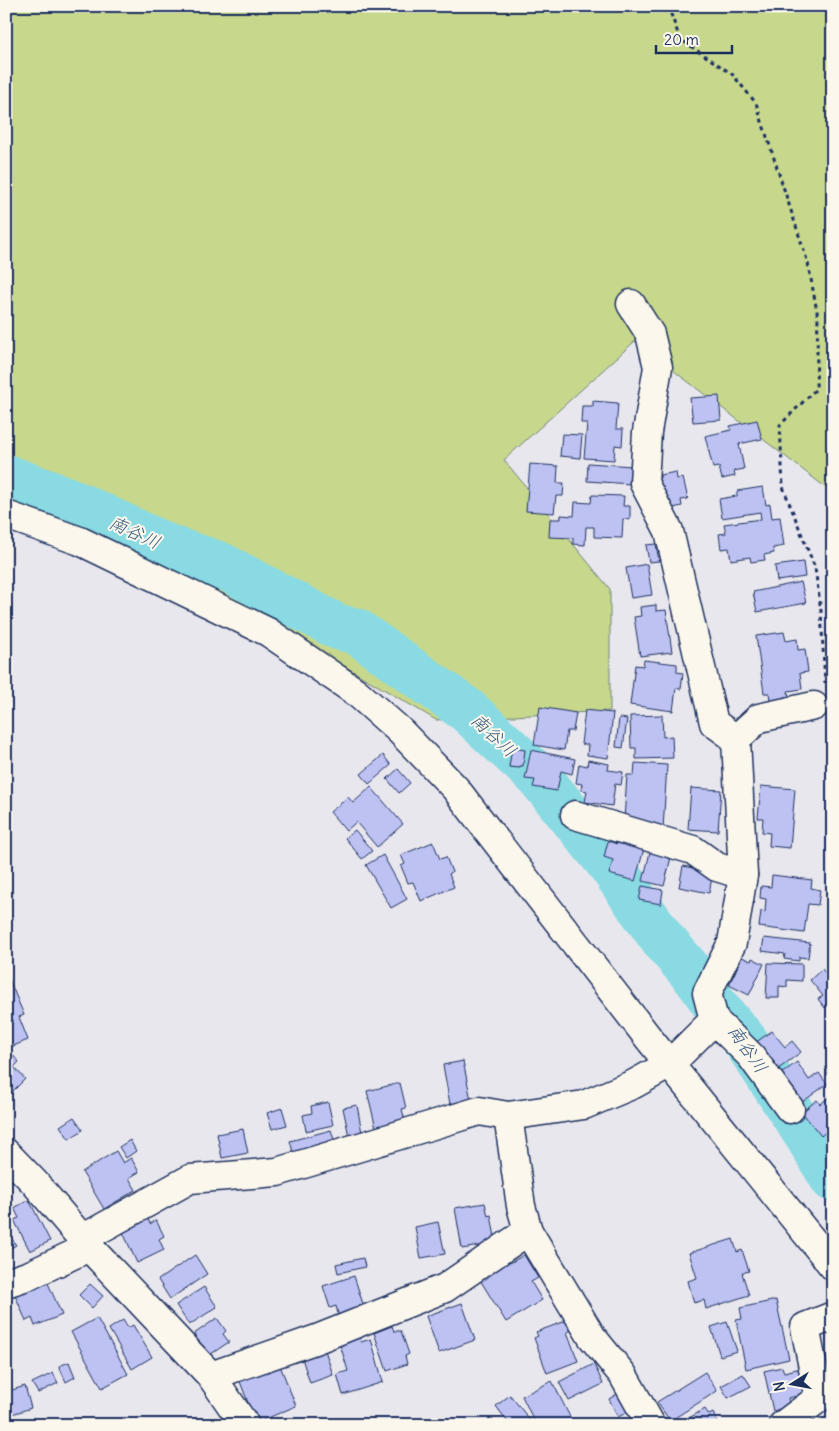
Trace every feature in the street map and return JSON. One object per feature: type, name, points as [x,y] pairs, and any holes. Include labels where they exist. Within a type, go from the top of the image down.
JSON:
[{"type":"street","points":[[631,304],[650,334],[658,367],[647,432],[644,483],[669,531],[714,723],[736,739]]},
{"type":"street","points":[[6,515],[80,541],[268,632],[356,692],[399,730],[455,788],[670,1064],[833,1266]]},
{"type":"street","points":[[736,739],[759,718],[814,706]]},
{"type":"street","points":[[736,739],[743,875],[732,943],[707,993],[714,1020],[751,1056],[790,1109]]},
{"type":"street","points":[[576,815],[693,850],[717,867],[743,875]]},
{"type":"street","points":[[6,1283],[30,1275],[86,1243],[190,1178],[277,1172],[479,1111],[508,1116],[584,1105],[634,1084],[670,1064],[714,1020]]},
{"type":"street","points":[[508,1116],[521,1206],[528,1231],[592,1337],[623,1375],[650,1425]]},
{"type":"street","points":[[12,1164],[211,1376],[245,1425]]},
{"type":"street","points":[[211,1376],[317,1339],[445,1288],[528,1231]]},
{"type":"street","points":[[783,1425],[819,1398],[805,1327],[833,1316]]},
{"type":"path","points":[[668,6],[680,39],[732,74],[756,103],[808,263],[818,317],[816,388],[780,425],[783,487],[815,568],[821,611],[826,681],[814,706]]},
{"type":"green space","points":[[6,6],[833,6],[833,493],[635,341],[504,460],[610,589],[610,711],[436,720],[6,467]]},
{"type":"building","points":[[719,396],[721,420],[693,422],[690,398]]},
{"type":"building","points":[[593,401],[618,403],[616,429],[623,429],[622,446],[615,445],[614,460],[584,458],[587,423],[581,423],[582,406],[593,406]]},
{"type":"building","points":[[757,420],[762,439],[739,444],[744,469],[734,471],[735,476],[722,479],[719,467],[713,468],[705,436],[731,430],[730,426]]},
{"type":"building","points":[[562,434],[582,435],[580,458],[560,456]]},
{"type":"building","points":[[588,463],[632,466],[631,484],[587,481]]},
{"type":"building","points":[[530,464],[558,466],[557,483],[564,483],[563,496],[556,496],[554,513],[526,511]]},
{"type":"building","points":[[676,472],[677,479],[683,478],[688,499],[681,500],[682,506],[673,508],[674,511],[652,480],[660,478],[660,475]]},
{"type":"building","points":[[763,487],[766,505],[770,504],[772,518],[780,517],[784,546],[773,548],[774,553],[764,555],[765,560],[751,562],[750,557],[731,560],[729,548],[721,549],[719,534],[726,533],[724,524],[761,519],[760,512],[722,518],[719,499],[737,496],[737,491]]},
{"type":"building","points":[[592,495],[624,496],[623,506],[630,506],[630,520],[623,519],[622,538],[594,537],[594,527],[586,527],[585,545],[573,544],[573,538],[549,537],[550,519],[561,519],[561,515],[574,516],[575,502],[591,503]]},
{"type":"building","points":[[656,544],[659,561],[649,562],[646,545]]},
{"type":"building","points":[[803,562],[805,577],[777,581],[775,566]]},
{"type":"building","points":[[647,564],[652,595],[631,598],[626,568]]},
{"type":"building","points":[[801,582],[806,603],[757,612],[753,592]]},
{"type":"building","points":[[656,605],[656,611],[666,610],[672,652],[640,656],[634,617],[641,616],[640,607]]},
{"type":"building","points":[[784,632],[786,641],[797,639],[798,650],[805,649],[808,672],[800,673],[802,689],[788,691],[790,704],[771,707],[769,693],[764,693],[756,636]]},
{"type":"building","points":[[644,660],[677,664],[677,672],[683,673],[681,689],[676,688],[673,711],[630,705],[635,665],[643,666]]},
{"type":"building","points":[[833,690],[833,712],[828,711]]},
{"type":"building","points":[[540,707],[576,713],[573,731],[567,731],[564,750],[534,745]]},
{"type":"building","points":[[585,710],[613,713],[608,758],[587,755],[588,745],[581,744]]},
{"type":"building","points":[[662,715],[663,737],[672,736],[673,758],[636,759],[636,748],[631,748],[630,716]]},
{"type":"building","points":[[619,718],[627,719],[623,748],[616,747]]},
{"type":"building","points":[[512,748],[525,750],[523,766],[520,766],[520,768],[509,767]]},
{"type":"building","points":[[531,750],[575,759],[572,774],[561,771],[557,791],[533,787],[535,780],[525,779]]},
{"type":"building","points":[[383,755],[391,765],[369,784],[361,774]]},
{"type":"building","points":[[588,760],[609,764],[608,770],[623,772],[621,785],[615,784],[612,806],[585,802],[587,791],[581,790],[582,784],[576,783],[579,764],[587,766]]},
{"type":"building","points":[[635,763],[667,765],[663,829],[646,828],[646,821],[624,820],[627,775],[634,775]]},
{"type":"building","points":[[398,769],[410,783],[399,793],[387,779]]},
{"type":"building","points":[[761,786],[795,789],[790,848],[769,846],[770,833],[762,832],[763,818],[758,818]]},
{"type":"building","points":[[371,787],[403,824],[377,847],[356,822],[346,831],[330,812],[348,797],[353,803]]},
{"type":"building","points":[[691,788],[721,790],[718,831],[688,829]]},
{"type":"building","points":[[355,830],[372,851],[362,859],[345,838]]},
{"type":"building","points":[[620,835],[646,842],[635,881],[609,874],[613,860],[604,857],[608,841],[617,844]]},
{"type":"building","points":[[433,842],[440,859],[446,857],[452,872],[449,874],[454,887],[421,901],[413,882],[408,883],[401,866],[405,864],[401,855]]},
{"type":"building","points":[[652,844],[673,849],[664,886],[643,881]]},
{"type":"building","points":[[383,855],[407,899],[391,908],[366,865]]},
{"type":"building","points":[[683,866],[713,872],[709,893],[679,887]]},
{"type":"building","points":[[772,875],[812,880],[811,888],[820,890],[818,905],[808,904],[804,933],[759,927],[761,911],[765,912],[766,899],[760,898],[761,886],[771,887]]},
{"type":"building","points":[[642,886],[663,890],[661,904],[639,900]]},
{"type":"building","points":[[764,938],[810,943],[808,958],[799,957],[799,961],[784,959],[785,954],[762,951]]},
{"type":"building","points":[[742,957],[751,961],[752,958],[764,964],[749,995],[729,985]]},
{"type":"building","points":[[768,963],[802,964],[802,981],[787,980],[787,987],[779,986],[779,998],[766,998]]},
{"type":"building","points":[[822,969],[833,982],[833,1002],[825,1008],[818,999],[823,996],[810,980]]},
{"type":"building","points":[[8,977],[24,1015],[19,1017],[28,1040],[6,1049],[6,978]]},
{"type":"building","points":[[772,1031],[785,1047],[792,1041],[801,1052],[773,1073],[752,1045]]},
{"type":"building","points":[[10,1052],[19,1062],[14,1067],[25,1079],[6,1098],[6,1056]]},
{"type":"building","points":[[463,1061],[471,1100],[450,1104],[443,1065]]},
{"type":"building","points":[[797,1062],[809,1080],[819,1073],[827,1084],[801,1103],[777,1077]]},
{"type":"building","points":[[400,1083],[406,1108],[402,1109],[405,1121],[376,1128],[367,1091]]},
{"type":"building","points":[[832,1095],[833,1126],[821,1136],[802,1112],[817,1100],[820,1104]]},
{"type":"building","points":[[328,1102],[333,1125],[306,1131],[303,1115],[312,1113],[311,1106]]},
{"type":"building","points":[[357,1105],[362,1133],[349,1136],[343,1108]]},
{"type":"building","points":[[282,1108],[287,1125],[272,1129],[267,1113]]},
{"type":"building","points":[[74,1117],[83,1130],[69,1139],[60,1126]]},
{"type":"building","points":[[243,1129],[248,1153],[222,1158],[217,1134]]},
{"type":"building","points":[[331,1130],[335,1143],[294,1155],[290,1141]]},
{"type":"building","points":[[130,1140],[136,1151],[126,1158],[119,1147]]},
{"type":"building","points":[[116,1151],[123,1163],[131,1158],[139,1172],[129,1178],[136,1190],[104,1209],[82,1172]]},
{"type":"building","points":[[29,1200],[50,1241],[30,1251],[14,1220],[19,1218],[14,1208]]},
{"type":"building","points":[[485,1203],[488,1216],[491,1215],[496,1243],[462,1249],[455,1208]]},
{"type":"building","points":[[146,1213],[150,1224],[156,1220],[164,1236],[159,1239],[164,1250],[137,1263],[120,1226]]},
{"type":"building","points":[[438,1222],[445,1254],[421,1258],[415,1227]]},
{"type":"building","points":[[6,1230],[16,1245],[6,1251]]},
{"type":"building","points":[[733,1239],[737,1252],[742,1250],[749,1271],[742,1273],[749,1295],[706,1309],[704,1300],[694,1303],[688,1281],[697,1278],[689,1253]]},
{"type":"building","points":[[195,1255],[207,1274],[170,1299],[158,1280]]},
{"type":"building","points":[[524,1255],[538,1278],[531,1282],[542,1300],[506,1322],[477,1275],[506,1257],[510,1263]]},
{"type":"building","points":[[363,1258],[365,1267],[338,1273],[336,1264]]},
{"type":"building","points":[[354,1276],[365,1310],[339,1318],[336,1306],[330,1308],[323,1286]]},
{"type":"building","points":[[47,1281],[62,1315],[35,1326],[32,1318],[26,1321],[15,1295]]},
{"type":"building","points":[[90,1284],[103,1296],[92,1308],[79,1295]]},
{"type":"building","points":[[204,1287],[217,1307],[189,1325],[176,1305]]},
{"type":"building","points":[[776,1300],[789,1359],[746,1369],[736,1320],[742,1319],[740,1308]]},
{"type":"building","points":[[462,1303],[475,1340],[439,1353],[426,1316]]},
{"type":"building","points":[[97,1318],[128,1374],[102,1388],[71,1332]]},
{"type":"building","points":[[217,1318],[226,1331],[223,1334],[229,1342],[208,1356],[194,1334]]},
{"type":"building","points":[[571,1319],[575,1329],[567,1332],[578,1361],[547,1373],[534,1338],[538,1336],[536,1332]]},
{"type":"building","points":[[123,1320],[128,1328],[133,1325],[152,1357],[132,1369],[109,1329]]},
{"type":"building","points":[[727,1322],[737,1351],[720,1356],[711,1327]]},
{"type":"building","points":[[392,1326],[394,1331],[401,1331],[409,1354],[405,1356],[407,1364],[387,1371],[374,1333]]},
{"type":"building","points":[[359,1334],[361,1342],[371,1339],[383,1382],[343,1395],[337,1374],[348,1371],[339,1341]]},
{"type":"building","points":[[323,1344],[333,1375],[310,1383],[300,1352]]},
{"type":"building","points":[[69,1362],[75,1377],[66,1382],[59,1366]]},
{"type":"building","points":[[279,1363],[296,1406],[256,1423],[239,1379]]},
{"type":"building","points":[[594,1364],[603,1384],[569,1401],[559,1382]]},
{"type":"building","points":[[782,1367],[784,1372],[805,1367],[811,1393],[788,1398],[790,1406],[773,1411],[764,1371]]},
{"type":"building","points":[[705,1372],[717,1391],[670,1421],[657,1402]]},
{"type":"building","points":[[53,1373],[58,1383],[38,1393],[32,1383]]},
{"type":"building","points":[[743,1374],[751,1386],[728,1398],[721,1386]]},
{"type":"building","points":[[552,1381],[574,1425],[536,1425],[522,1396]]},
{"type":"building","points":[[25,1386],[31,1408],[6,1416],[6,1392]]},
{"type":"building","points":[[622,1391],[632,1410],[618,1417],[609,1399]]},
{"type":"building","points":[[510,1395],[530,1420],[523,1425],[510,1425],[496,1406]]},
{"type":"building","points":[[705,1409],[709,1415],[713,1413],[719,1425],[676,1425]]},
{"type":"waterway","name":"南谷川","points":[[6,477],[68,500],[170,548],[216,563],[219,567],[221,565],[338,627],[356,631],[468,711],[539,777],[609,863],[663,940],[697,979],[721,1013],[746,1042],[833,1179]]}]
